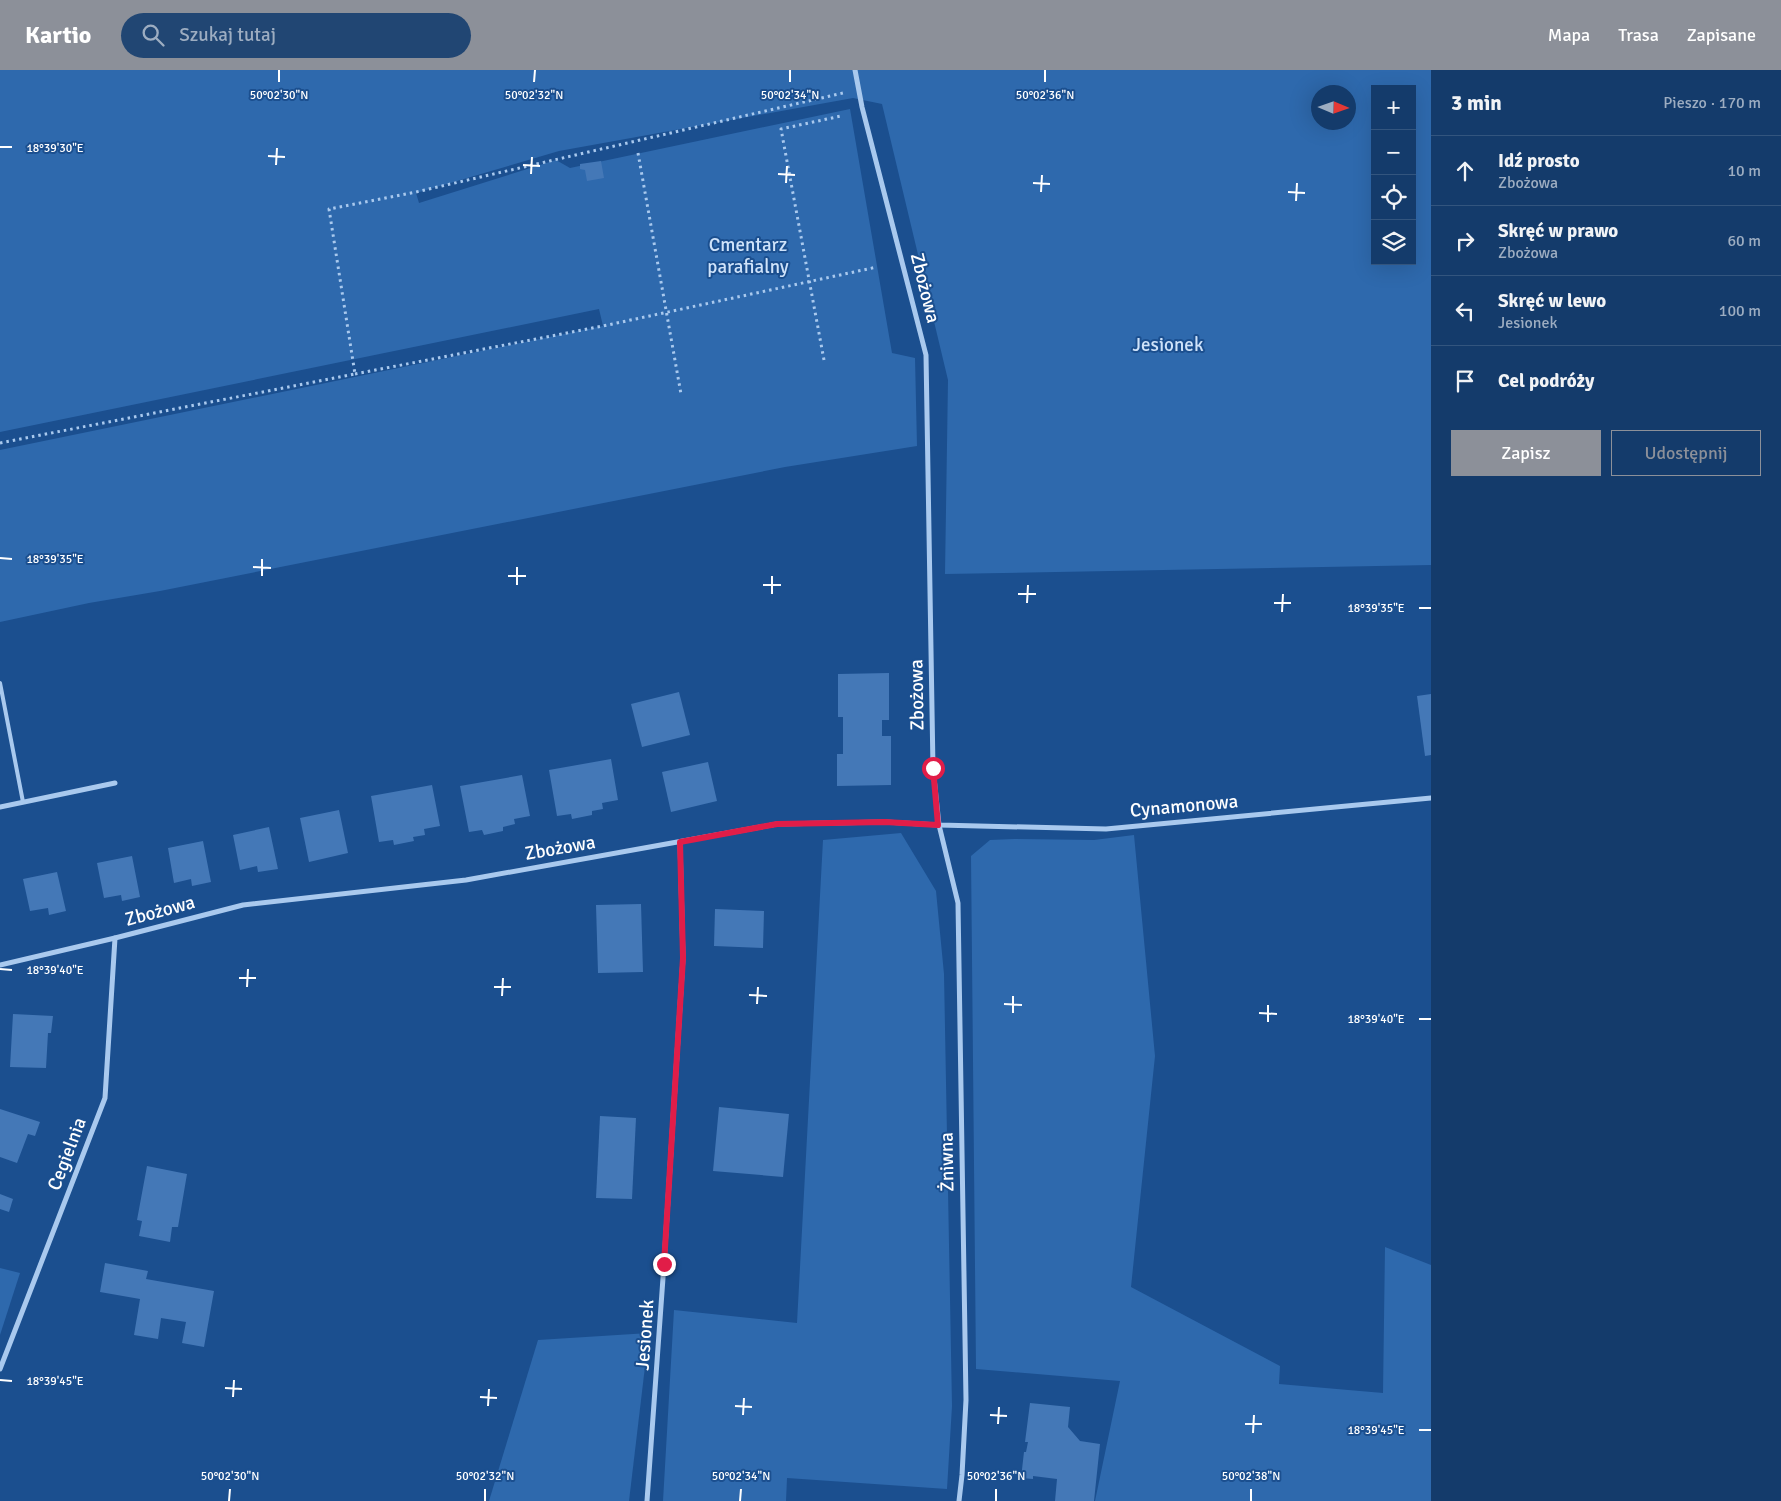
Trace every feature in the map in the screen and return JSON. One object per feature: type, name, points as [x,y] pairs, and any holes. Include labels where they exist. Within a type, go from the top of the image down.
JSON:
[{"type":"street","name":"Zbożowa","points":[[0,965],[243,905],[466,880],[777,824],[885,822],[938,825],[933,768],[926,355],[862,107],[855,70]]},
{"type":"street","points":[[0,807],[115,783]]},
{"type":"street","name":"Cynamonowa","points":[[938,825],[1106,829],[1431,798]]},
{"type":"street","name":"Żniwna","points":[[938,825],[958,903],[966,1400],[959,1501]]},
{"type":"street","name":"Jesionek","points":[[648,1501],[683,958],[680,842]]},
{"type":"street","name":"Cegielnia","points":[[0,1369],[105,1098],[115,938]]},
{"type":"lane","points":[[0,682],[23,802]]},
{"type":"path","points":[[355,374],[329,209],[416,192],[846,92],[862,107]]},
{"type":"path","points":[[824,360],[781,129],[841,116]]},
{"type":"path","points":[[638,153],[681,394]]},
{"type":"path","points":[[0,443],[603,326],[877,267]]},
{"type":"green space","name":"Cmentarz parafialny","points":[[0,70],[1431,70],[1431,565],[945,574],[948,380],[882,104],[853,98],[559,151],[416,193],[419,203],[556,160],[570,168],[850,109],[892,353],[915,358],[917,446],[785,467],[0,622],[0,450],[603,326],[599,309],[0,432]]},
{"type":"green space","points":[[901,833],[936,891],[944,974],[952,1406],[947,1489],[787,1478],[786,1501],[663,1501],[674,1310],[797,1323],[823,840]]},
{"type":"green space","points":[[1134,835],[1155,1056],[1131,1287],[1280,1366],[1279,1384],[1383,1393],[1385,1247],[1431,1265],[1431,1501],[1095,1501],[1120,1381],[976,1369],[971,856],[990,840],[1094,840]]},
{"type":"green space","points":[[0,1268],[20,1273],[0,1335]]},
{"type":"green space","points":[[649,1333],[629,1501],[489,1501],[538,1340]]},
{"type":"building","points":[[601,161],[604,178],[587,181],[585,170],[580,169],[580,164]]},
{"type":"building","points":[[889,673],[889,720],[882,720],[882,736],[891,736],[891,785],[837,786],[837,754],[843,754],[843,717],[838,717],[838,674]]},
{"type":"building","points":[[679,692],[690,735],[642,747],[631,704]]},
{"type":"building","points":[[1431,694],[1431,755],[1425,756],[1417,696]]},
{"type":"building","points":[[611,759],[618,800],[602,803],[603,809],[592,811],[592,815],[572,819],[571,814],[557,816],[549,770]]},
{"type":"building","points":[[708,762],[717,801],[671,812],[662,772]]},
{"type":"building","points":[[522,775],[530,816],[514,819],[515,824],[503,827],[503,831],[484,835],[482,830],[469,832],[460,786]]},
{"type":"building","points":[[432,785],[440,826],[424,829],[425,835],[413,837],[414,841],[394,845],[393,840],[379,842],[371,796]]},
{"type":"building","points":[[339,810],[348,853],[309,862],[300,818]]},
{"type":"building","points":[[269,827],[278,869],[258,872],[257,866],[240,870],[233,835]]},
{"type":"building","points":[[203,841],[211,882],[192,886],[191,879],[174,883],[168,848]]},
{"type":"building","points":[[132,856],[140,897],[122,901],[121,895],[104,898],[97,863]]},
{"type":"building","points":[[57,872],[66,911],[49,915],[48,908],[30,911],[23,879]]},
{"type":"building","points":[[641,904],[643,972],[598,973],[596,905]]},
{"type":"building","points":[[715,909],[764,911],[763,948],[714,946]]},
{"type":"building","points":[[13,1014],[53,1016],[51,1033],[48,1033],[46,1068],[10,1067]]},
{"type":"building","points":[[719,1107],[789,1114],[783,1177],[713,1171]]},
{"type":"building","points":[[0,1109],[40,1122],[35,1136],[28,1134],[17,1163],[0,1157]]},
{"type":"building","points":[[600,1116],[636,1118],[632,1199],[596,1198]]},
{"type":"building","points":[[147,1166],[187,1174],[178,1227],[172,1227],[170,1242],[139,1236],[142,1221],[137,1220]]},
{"type":"building","points":[[0,1194],[13,1199],[9,1212],[0,1209]]},
{"type":"building","points":[[105,1263],[148,1271],[146,1279],[214,1291],[204,1347],[182,1343],[186,1322],[161,1318],[158,1339],[134,1335],[140,1299],[100,1292]]},
{"type":"building","points":[[1030,1403],[1070,1407],[1068,1427],[1080,1441],[1100,1444],[1094,1501],[1055,1501],[1057,1479],[1033,1476],[1033,1479],[1021,1478],[1024,1452],[1026,1452],[1028,1442],[1025,1442]]},
{"type":"route","points":[[664,1264],[683,958],[680,842],[777,824],[885,822],[938,825],[933,768]]}]
